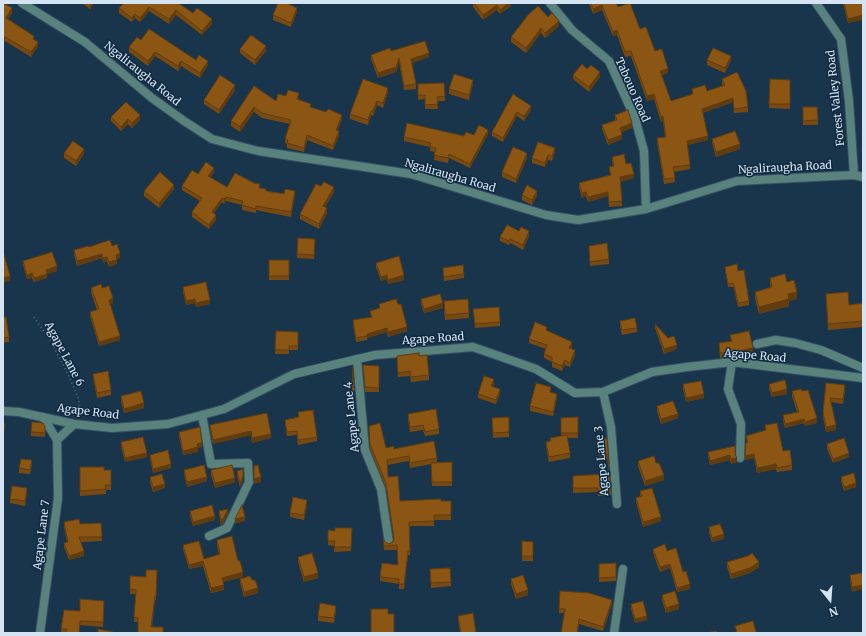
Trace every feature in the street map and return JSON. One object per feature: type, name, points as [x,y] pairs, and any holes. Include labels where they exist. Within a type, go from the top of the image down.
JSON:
[{"type":"street","name":"Ngaliraugha Road","points":[[22,3],[85,42],[152,98],[184,122],[212,139],[258,152],[412,174],[546,215],[578,220],[646,209],[737,181],[854,175],[863,177]]},
{"type":"street","name":"Tabouo Road","points":[[550,3],[572,30],[609,61],[635,118],[644,151],[646,209]]},
{"type":"street","name":"Forest Valley Road","points":[[816,3],[841,39],[849,101],[854,175]]},
{"type":"street","points":[[758,344],[776,340],[795,343],[821,350],[863,368]]},
{"type":"street","name":"Agape Road","points":[[3,411],[43,416],[74,424],[112,428],[168,424],[224,409],[294,374],[375,355],[473,347],[536,370],[575,393],[603,392],[652,372],[732,362],[863,378]]},
{"type":"street","name":"Agape Lane 4","points":[[357,359],[365,450],[381,489],[389,543]]},
{"type":"street","points":[[732,362],[728,389],[741,424],[740,458]]},
{"type":"street","name":"Agape Lane 3","points":[[603,392],[612,428],[618,504]]},
{"type":"street","points":[[202,415],[212,464],[248,464],[249,482],[227,528],[209,536]]},
{"type":"street","name":"Agape Lane 7","points":[[40,633],[58,498],[57,440],[43,416]]},
{"type":"street","points":[[57,440],[74,424]]},
{"type":"street","points":[[614,633],[623,568]]},
{"type":"path","name":"Agape Lane 6","points":[[34,317],[50,340],[78,397],[80,409],[74,424]]},
{"type":"building","points":[[3,3],[12,8],[6,18],[34,36],[33,39],[38,42],[31,52],[5,37],[3,40]]},
{"type":"building","points":[[124,3],[178,3],[193,13],[197,8],[212,19],[202,31],[176,10],[169,19],[149,7],[140,18],[135,14],[132,18],[119,8]]},
{"type":"building","points":[[278,3],[286,3],[297,8],[291,23],[273,15]]},
{"type":"building","points":[[474,3],[509,3],[500,10],[497,5],[483,15]]},
{"type":"building","points":[[591,3],[616,3],[618,7],[630,3],[640,29],[646,27],[655,51],[662,49],[668,69],[660,71],[671,101],[693,94],[692,89],[705,85],[707,91],[725,85],[722,79],[737,72],[746,91],[748,107],[734,109],[733,98],[702,109],[708,136],[687,141],[690,165],[673,167],[675,178],[664,179],[657,138],[666,137],[663,116],[661,117],[654,94],[647,96],[631,51],[625,52],[617,30],[613,32],[602,5],[593,9]]},
{"type":"building","points":[[844,3],[863,3],[863,15],[848,19]]},
{"type":"building","points":[[538,6],[548,17],[552,13],[559,21],[545,33],[541,28],[526,48],[511,37],[528,15]]},
{"type":"building","points":[[149,29],[196,60],[199,55],[208,61],[200,73],[181,61],[178,66],[155,52],[148,61],[129,47],[137,37],[141,40]]},
{"type":"building","points":[[251,35],[266,46],[255,60],[240,49]]},
{"type":"building","points":[[425,41],[429,53],[411,59],[416,84],[404,86],[399,58],[396,67],[378,73],[371,55],[390,48],[391,51]]},
{"type":"building","points":[[713,48],[731,56],[725,68],[707,60]]},
{"type":"building","points":[[582,64],[587,69],[591,65],[600,72],[589,87],[573,75]]},
{"type":"building","points":[[454,74],[473,80],[469,95],[449,89]]},
{"type":"building","points":[[220,75],[235,85],[219,110],[204,100]]},
{"type":"building","points":[[363,79],[388,88],[383,103],[377,101],[368,120],[350,114]]},
{"type":"building","points":[[770,79],[790,80],[790,104],[769,104]]},
{"type":"building","points":[[444,83],[445,96],[437,97],[438,104],[425,105],[425,95],[418,95],[418,84]]},
{"type":"building","points":[[254,86],[276,101],[278,94],[286,96],[288,90],[299,93],[297,99],[311,104],[310,107],[326,112],[328,109],[342,115],[336,130],[339,131],[333,146],[307,135],[304,148],[287,143],[288,140],[285,139],[291,120],[262,113],[254,107],[240,127],[231,121]]},
{"type":"building","points":[[513,94],[531,106],[524,116],[517,112],[503,138],[492,132]]},
{"type":"building","points":[[126,102],[140,115],[132,123],[128,119],[121,127],[111,117]]},
{"type":"building","points":[[803,107],[817,107],[818,120],[803,121]]},
{"type":"building","points":[[628,110],[632,123],[620,128],[622,135],[608,140],[602,125],[617,120],[615,115]]},
{"type":"building","points":[[407,123],[464,136],[466,132],[474,135],[479,125],[488,130],[470,164],[449,154],[448,158],[434,155],[436,148],[430,147],[431,143],[404,137]]},
{"type":"building","points":[[735,131],[740,144],[716,152],[712,139]]},
{"type":"building","points":[[73,141],[84,149],[76,161],[64,153]]},
{"type":"building","points":[[538,142],[555,148],[552,156],[548,155],[545,163],[532,158]]},
{"type":"building","points":[[513,147],[527,153],[516,179],[502,172]]},
{"type":"building","points":[[624,154],[626,164],[631,163],[634,174],[620,177],[622,201],[609,202],[608,192],[588,197],[586,192],[582,193],[579,183],[611,175],[609,167],[614,166],[612,157]]},
{"type":"building","points":[[206,162],[214,168],[208,176],[227,187],[235,173],[254,183],[260,184],[259,188],[266,189],[266,191],[284,194],[285,189],[295,191],[291,212],[256,206],[256,209],[242,205],[243,201],[226,197],[224,199],[222,198],[212,212],[216,215],[209,225],[192,212],[202,198],[182,186],[192,170],[198,174]]},
{"type":"building","points":[[160,172],[174,185],[159,203],[144,191]]},
{"type":"building","points":[[324,182],[334,187],[323,206],[327,208],[319,224],[300,214],[316,184],[321,186]]},
{"type":"building","points":[[527,185],[537,191],[532,200],[522,195]]},
{"type":"building","points":[[507,225],[519,231],[521,227],[529,231],[523,245],[510,239],[509,241],[500,237]]},
{"type":"building","points":[[298,238],[315,239],[314,255],[297,254]]},
{"type":"building","points":[[110,240],[112,246],[117,244],[120,253],[116,255],[117,260],[109,262],[107,257],[103,258],[102,254],[77,261],[74,250]]},
{"type":"building","points":[[607,243],[609,259],[590,262],[589,246]]},
{"type":"building","points":[[3,251],[10,276],[3,278]]},
{"type":"building","points":[[52,252],[57,266],[46,270],[47,274],[34,278],[32,273],[27,275],[23,261]]},
{"type":"building","points":[[399,256],[404,275],[388,280],[387,275],[381,277],[376,263]]},
{"type":"building","points":[[269,260],[289,260],[289,276],[269,276]]},
{"type":"building","points":[[737,264],[738,271],[744,270],[749,301],[738,303],[733,283],[728,284],[725,267]]},
{"type":"building","points":[[463,265],[464,274],[444,277],[443,268]]},
{"type":"building","points":[[785,274],[787,282],[794,280],[797,292],[788,294],[789,299],[759,307],[755,292],[772,287],[770,278]]},
{"type":"building","points":[[206,282],[210,300],[196,303],[195,299],[186,301],[183,287]]},
{"type":"building","points":[[101,284],[102,288],[109,286],[113,298],[109,300],[120,336],[99,342],[90,312],[99,309],[91,288]]},
{"type":"building","points":[[848,292],[849,305],[863,303],[863,321],[828,324],[826,294]]},
{"type":"building","points":[[440,294],[443,303],[424,309],[421,299]]},
{"type":"building","points":[[396,299],[398,304],[401,304],[407,327],[388,332],[387,328],[367,334],[367,336],[356,338],[353,320],[372,317],[370,311],[380,308],[379,304]]},
{"type":"building","points":[[468,299],[469,313],[445,315],[444,301]]},
{"type":"building","points":[[499,307],[500,322],[475,324],[473,309]]},
{"type":"building","points":[[6,317],[9,337],[3,338],[3,318]]},
{"type":"building","points":[[635,318],[637,328],[622,330],[620,321]]},
{"type":"building","points":[[535,322],[547,327],[546,330],[572,342],[569,348],[575,350],[570,363],[565,360],[562,366],[552,362],[552,357],[544,354],[547,345],[529,339]]},
{"type":"building","points":[[655,324],[668,338],[674,336],[677,345],[664,349]]},
{"type":"building","points":[[276,331],[298,332],[298,346],[289,346],[289,350],[275,350]]},
{"type":"building","points":[[749,331],[753,348],[720,353],[719,343],[732,341],[730,335]]},
{"type":"building","points":[[419,353],[419,356],[427,355],[429,375],[411,377],[410,371],[398,373],[397,356]]},
{"type":"building","points":[[363,365],[379,366],[379,388],[365,387]]},
{"type":"building","points":[[353,367],[354,387],[352,387]]},
{"type":"building","points":[[108,371],[111,390],[97,393],[93,374]]},
{"type":"building","points":[[484,376],[494,379],[491,386],[500,389],[496,400],[478,394]]},
{"type":"building","points":[[785,380],[787,389],[772,393],[769,384]]},
{"type":"building","points":[[701,381],[704,394],[686,398],[683,384]]},
{"type":"building","points":[[536,383],[551,387],[550,392],[557,394],[553,412],[530,406]]},
{"type":"building","points":[[826,383],[845,385],[843,399],[830,398],[836,425],[826,427],[823,412]]},
{"type":"building","points":[[801,389],[802,391],[808,390],[817,418],[805,422],[804,419],[785,424],[783,415],[799,412],[792,391]]},
{"type":"building","points":[[141,391],[144,403],[124,409],[121,396]]},
{"type":"building","points":[[673,401],[678,414],[661,419],[657,406]]},
{"type":"building","points":[[436,409],[439,429],[425,432],[423,425],[410,427],[408,414]]},
{"type":"building","points":[[313,410],[317,437],[298,440],[297,431],[287,432],[285,420],[299,417],[298,412]]},
{"type":"building","points":[[267,413],[271,434],[252,438],[251,431],[213,440],[210,425]]},
{"type":"building","points":[[509,417],[509,432],[493,433],[492,418]]},
{"type":"building","points":[[578,417],[578,433],[561,433],[561,418]]},
{"type":"building","points":[[32,422],[43,423],[45,433],[31,432]]},
{"type":"building","points":[[380,423],[386,448],[394,446],[394,449],[434,441],[437,458],[410,463],[409,456],[387,460],[388,477],[398,476],[400,501],[441,499],[441,501],[451,501],[451,515],[434,515],[434,521],[409,522],[410,551],[408,551],[404,584],[399,584],[399,579],[380,577],[382,563],[398,565],[397,545],[384,546],[383,539],[389,544],[393,542],[394,538],[386,483],[370,444],[369,426]]},
{"type":"building","points":[[777,423],[783,451],[790,450],[792,465],[777,468],[776,464],[757,468],[754,454],[745,456],[746,443],[748,442],[746,436],[766,430],[765,425]]},
{"type":"building","points":[[3,424],[5,424],[3,437]]},
{"type":"building","points":[[200,427],[202,443],[197,444],[198,447],[183,451],[179,432]]},
{"type":"building","points":[[567,435],[570,453],[549,457],[546,442],[551,441],[550,438]]},
{"type":"building","points":[[143,437],[147,453],[125,458],[121,442]]},
{"type":"building","points":[[607,438],[609,465],[607,454],[600,455],[598,440]]},
{"type":"building","points":[[844,438],[849,453],[833,459],[827,444]]},
{"type":"building","points":[[735,446],[735,454],[737,458],[731,459],[730,455],[710,461],[708,452]]},
{"type":"building","points":[[168,450],[171,464],[153,469],[150,455]]},
{"type":"building","points":[[654,456],[656,463],[659,463],[664,475],[645,481],[638,461]]},
{"type":"building","points":[[21,459],[32,460],[30,470],[19,468]]},
{"type":"building","points":[[452,462],[452,482],[432,482],[431,463]]},
{"type":"building","points":[[204,465],[207,477],[187,482],[184,470]]},
{"type":"building","points":[[232,465],[235,478],[215,483],[211,470]]},
{"type":"building","points":[[258,465],[261,477],[254,479],[254,466]]},
{"type":"building","points":[[80,467],[104,467],[104,470],[111,470],[111,485],[105,485],[106,489],[80,491]]},
{"type":"building","points":[[243,469],[243,476],[240,483],[237,471]]},
{"type":"building","points":[[609,471],[611,490],[598,492],[598,488],[573,488],[573,476],[604,474],[604,472]]},
{"type":"building","points":[[854,473],[856,483],[844,487],[841,477]]},
{"type":"building","points":[[162,474],[165,484],[153,487],[150,477]]},
{"type":"building","points":[[12,486],[27,488],[25,501],[10,499]]},
{"type":"building","points":[[652,488],[661,517],[643,522],[636,498],[642,496],[640,491]]},
{"type":"building","points":[[293,497],[307,500],[304,515],[290,513]]},
{"type":"building","points":[[212,505],[215,516],[193,522],[190,511]]},
{"type":"building","points":[[242,505],[245,517],[235,519]]},
{"type":"building","points":[[228,509],[223,519],[221,520],[219,511]]},
{"type":"building","points":[[79,519],[80,524],[101,523],[102,537],[79,537],[84,551],[69,556],[64,543],[68,542],[64,522]]},
{"type":"building","points":[[720,524],[724,534],[712,538],[709,527]]},
{"type":"building","points":[[335,528],[352,528],[351,547],[334,547],[335,541],[328,541],[328,530],[335,531]]},
{"type":"building","points":[[232,536],[238,561],[240,561],[243,572],[222,578],[224,585],[211,588],[203,561],[189,565],[183,545],[199,541],[204,559],[220,554],[217,540]]},
{"type":"building","points":[[522,541],[533,542],[533,556],[522,556]]},
{"type":"building","points":[[665,544],[667,551],[676,548],[683,572],[686,571],[690,584],[677,588],[670,564],[660,567],[653,549]]},
{"type":"building","points":[[312,553],[318,573],[304,577],[298,557]]},
{"type":"building","points":[[752,553],[759,562],[750,568],[731,574],[727,562],[748,556]]},
{"type":"building","points":[[616,563],[616,577],[599,578],[599,564]]},
{"type":"building","points":[[450,568],[451,582],[431,583],[430,569]]},
{"type":"building","points":[[146,570],[157,570],[156,596],[151,627],[163,627],[163,633],[138,633],[138,618],[134,617],[136,590],[130,589],[130,576],[146,577]]},
{"type":"building","points":[[862,573],[863,585],[852,587],[850,575]]},
{"type":"building","points":[[523,575],[528,590],[516,594],[511,579]]},
{"type":"building","points":[[250,576],[252,580],[255,580],[258,588],[244,592],[240,579]]},
{"type":"building","points":[[560,591],[589,593],[612,600],[603,627],[579,619],[577,633],[561,633],[565,609],[559,609]]},
{"type":"building","points":[[675,591],[679,604],[666,608],[662,595]]},
{"type":"building","points":[[80,599],[104,601],[103,622],[80,621],[79,633],[66,633],[67,629],[61,629],[64,610],[80,611]]},
{"type":"building","points":[[643,601],[647,616],[635,619],[631,604]]},
{"type":"building","points":[[320,603],[336,606],[334,618],[318,616]]},
{"type":"building","points":[[371,609],[388,609],[388,614],[394,614],[394,633],[371,633]]},
{"type":"building","points":[[473,613],[476,633],[461,633],[458,616]]},
{"type":"building","points":[[753,621],[756,632],[737,633],[735,626]]},
{"type":"building","points":[[98,629],[113,632],[113,633],[98,633]]}]
